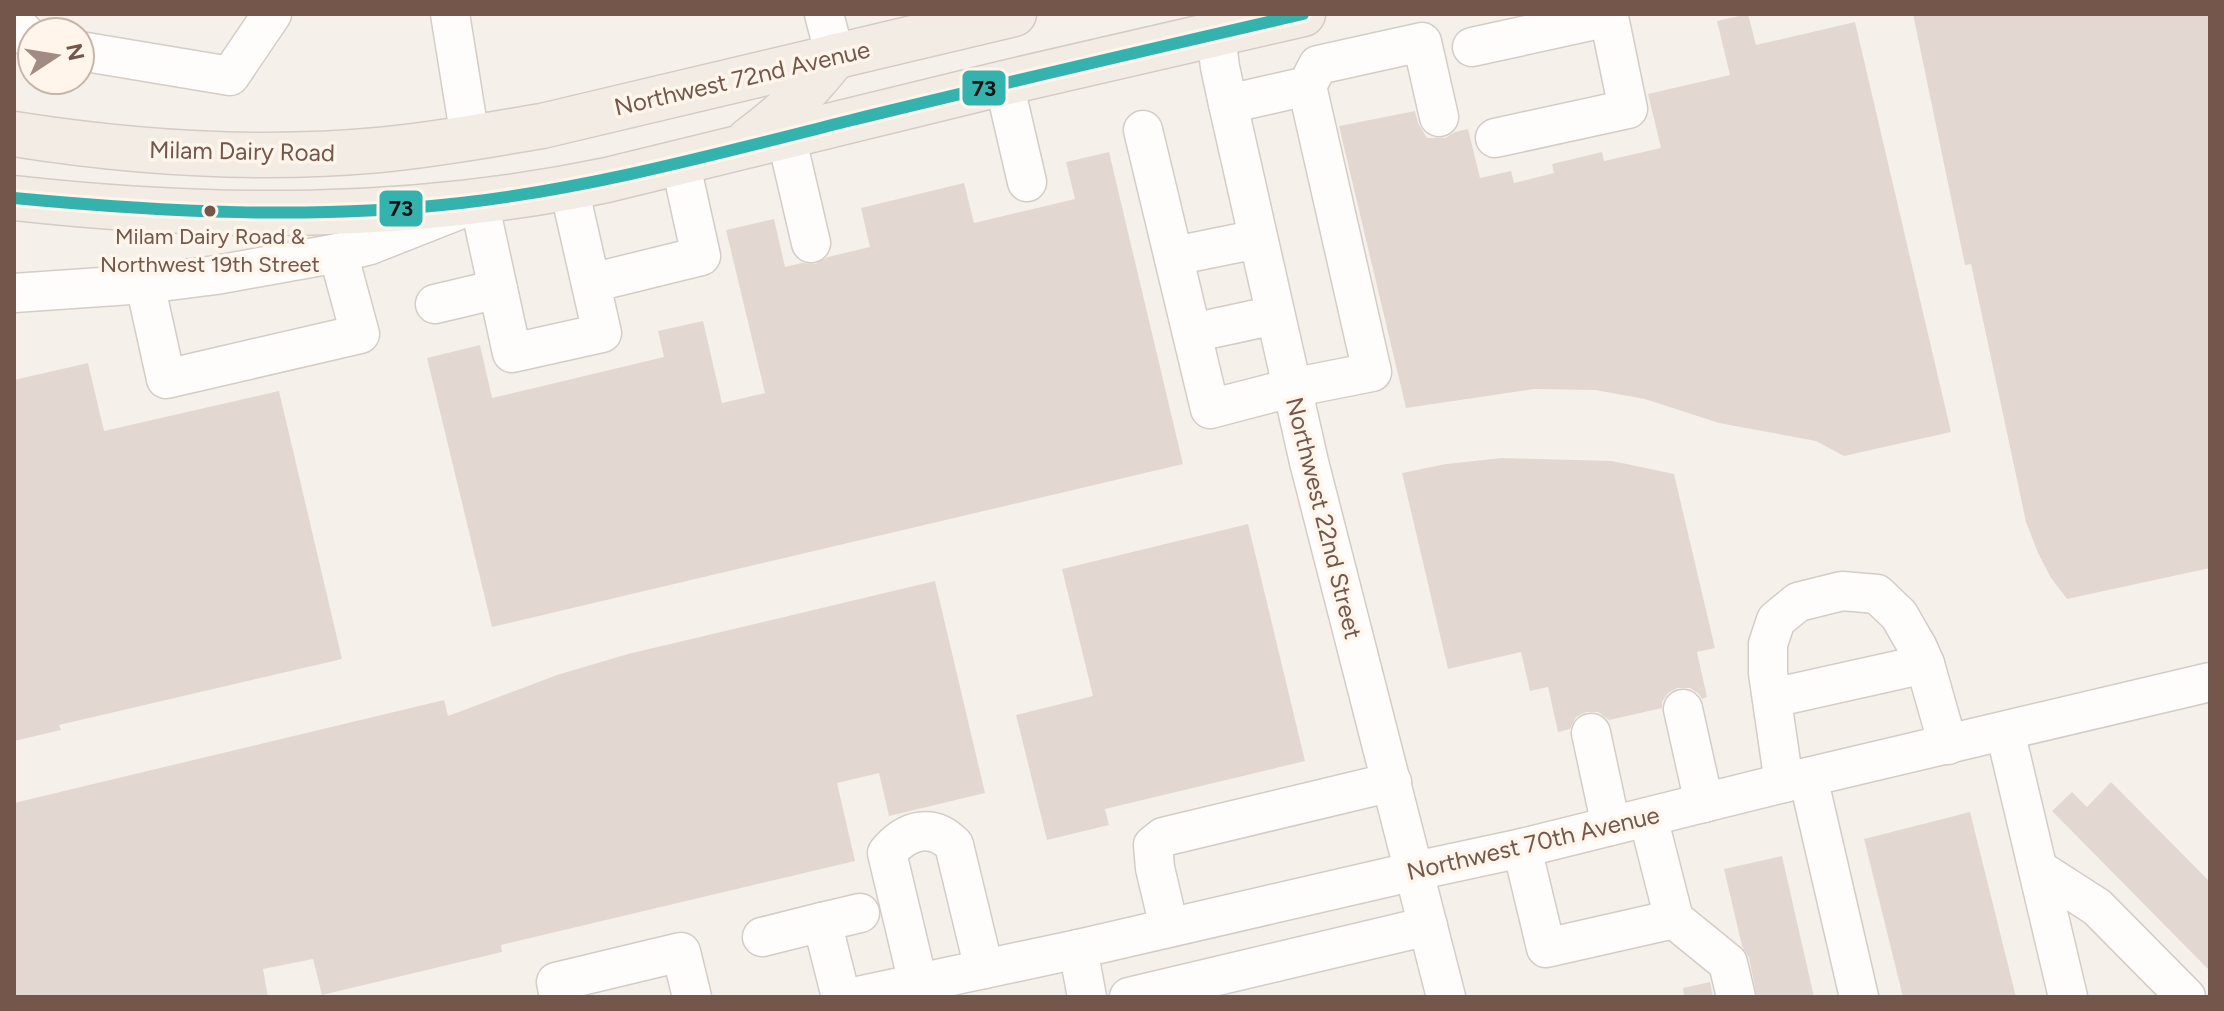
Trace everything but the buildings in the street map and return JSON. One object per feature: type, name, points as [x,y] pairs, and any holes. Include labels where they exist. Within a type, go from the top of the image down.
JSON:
[{"type":"main road","name":"Northwest 72nd Avenue","points":[[470,138],[542,126],[1014,14]]},
{"type":"main road","points":[[14,198],[139,210],[232,214],[359,212],[479,202],[569,188],[786,136],[1004,83],[1214,24],[1303,14]]},
{"type":"main road","points":[[740,147],[785,113],[835,56]]},
{"type":"main road","name":"Milam Dairy Road","points":[[14,134],[138,150],[254,154],[380,150],[470,138]]},
{"type":"main road","points":[[470,138],[479,202]]},
{"type":"street","points":[[96,54],[230,76],[272,14]]},
{"type":"street","points":[[450,14],[470,138]]},
{"type":"street","points":[[824,14],[835,56]]},
{"type":"street","points":[[1472,47],[1609,15],[1628,109],[1495,138]]},
{"type":"street","name":"Northwest 22nd Street","points":[[1214,24],[1220,67],[1291,388],[1446,997]]},
{"type":"street","points":[[1143,130],[1210,409],[1291,388],[1372,372],[1307,86],[1318,65],[1418,28],[1439,117]]},
{"type":"street","points":[[1004,83],[1027,182]]},
{"type":"street","points":[[1228,104],[1307,86]]},
{"type":"street","points":[[786,136],[811,243]]},
{"type":"street","points":[[591,283],[701,256],[680,161]]},
{"type":"street","points":[[14,293],[145,284],[338,253],[370,245],[479,202],[512,353],[602,333],[569,188]]},
{"type":"street","points":[[1174,256],[1258,239]]},
{"type":"street","points":[[145,284],[166,379],[360,334],[338,253]]},
{"type":"street","points":[[435,304],[498,289]]},
{"type":"street","points":[[1192,333],[1275,315]]},
{"type":"street","points":[[1859,997],[1772,698],[1768,644],[1776,620],[1798,602],[1842,591],[1877,594],[1899,615],[1918,648],[1948,745]]},
{"type":"street","points":[[1772,698],[1925,664]]},
{"type":"street","name":"Northwest 70th Avenue","points":[[853,997],[1522,848],[2210,682]]},
{"type":"street","points":[[1683,709],[1704,803]]},
{"type":"street","points":[[2005,731],[2068,997]]},
{"type":"street","points":[[1591,733],[1611,826]]},
{"type":"street","points":[[1169,927],[1155,868],[1153,845],[1163,837],[1392,782]]},
{"type":"street","points":[[1648,817],[1674,919],[1728,963],[1736,997]]},
{"type":"street","points":[[918,983],[887,853],[895,843],[910,834],[931,830],[944,834],[954,845],[984,969]]},
{"type":"street","points":[[1522,848],[1546,948],[1674,919]]},
{"type":"street","points":[[2038,869],[2097,907],[2186,997]]},
{"type":"street","points":[[762,937],[860,913]]},
{"type":"street","points":[[822,922],[841,997]]},
{"type":"street","points":[[1129,997],[1428,926]]},
{"type":"street","points":[[1078,949],[1087,997]]},
{"type":"street","points":[[559,997],[556,982],[681,952],[692,997]]},
{"type":"transit line","name":"73","points":[[14,198],[126,207],[293,213],[461,203],[559,188],[656,168],[1303,14]]},
{"type":"place","name":"Milam Dairy Road & Northwest 19th Street","points":[[210,211]]}]
